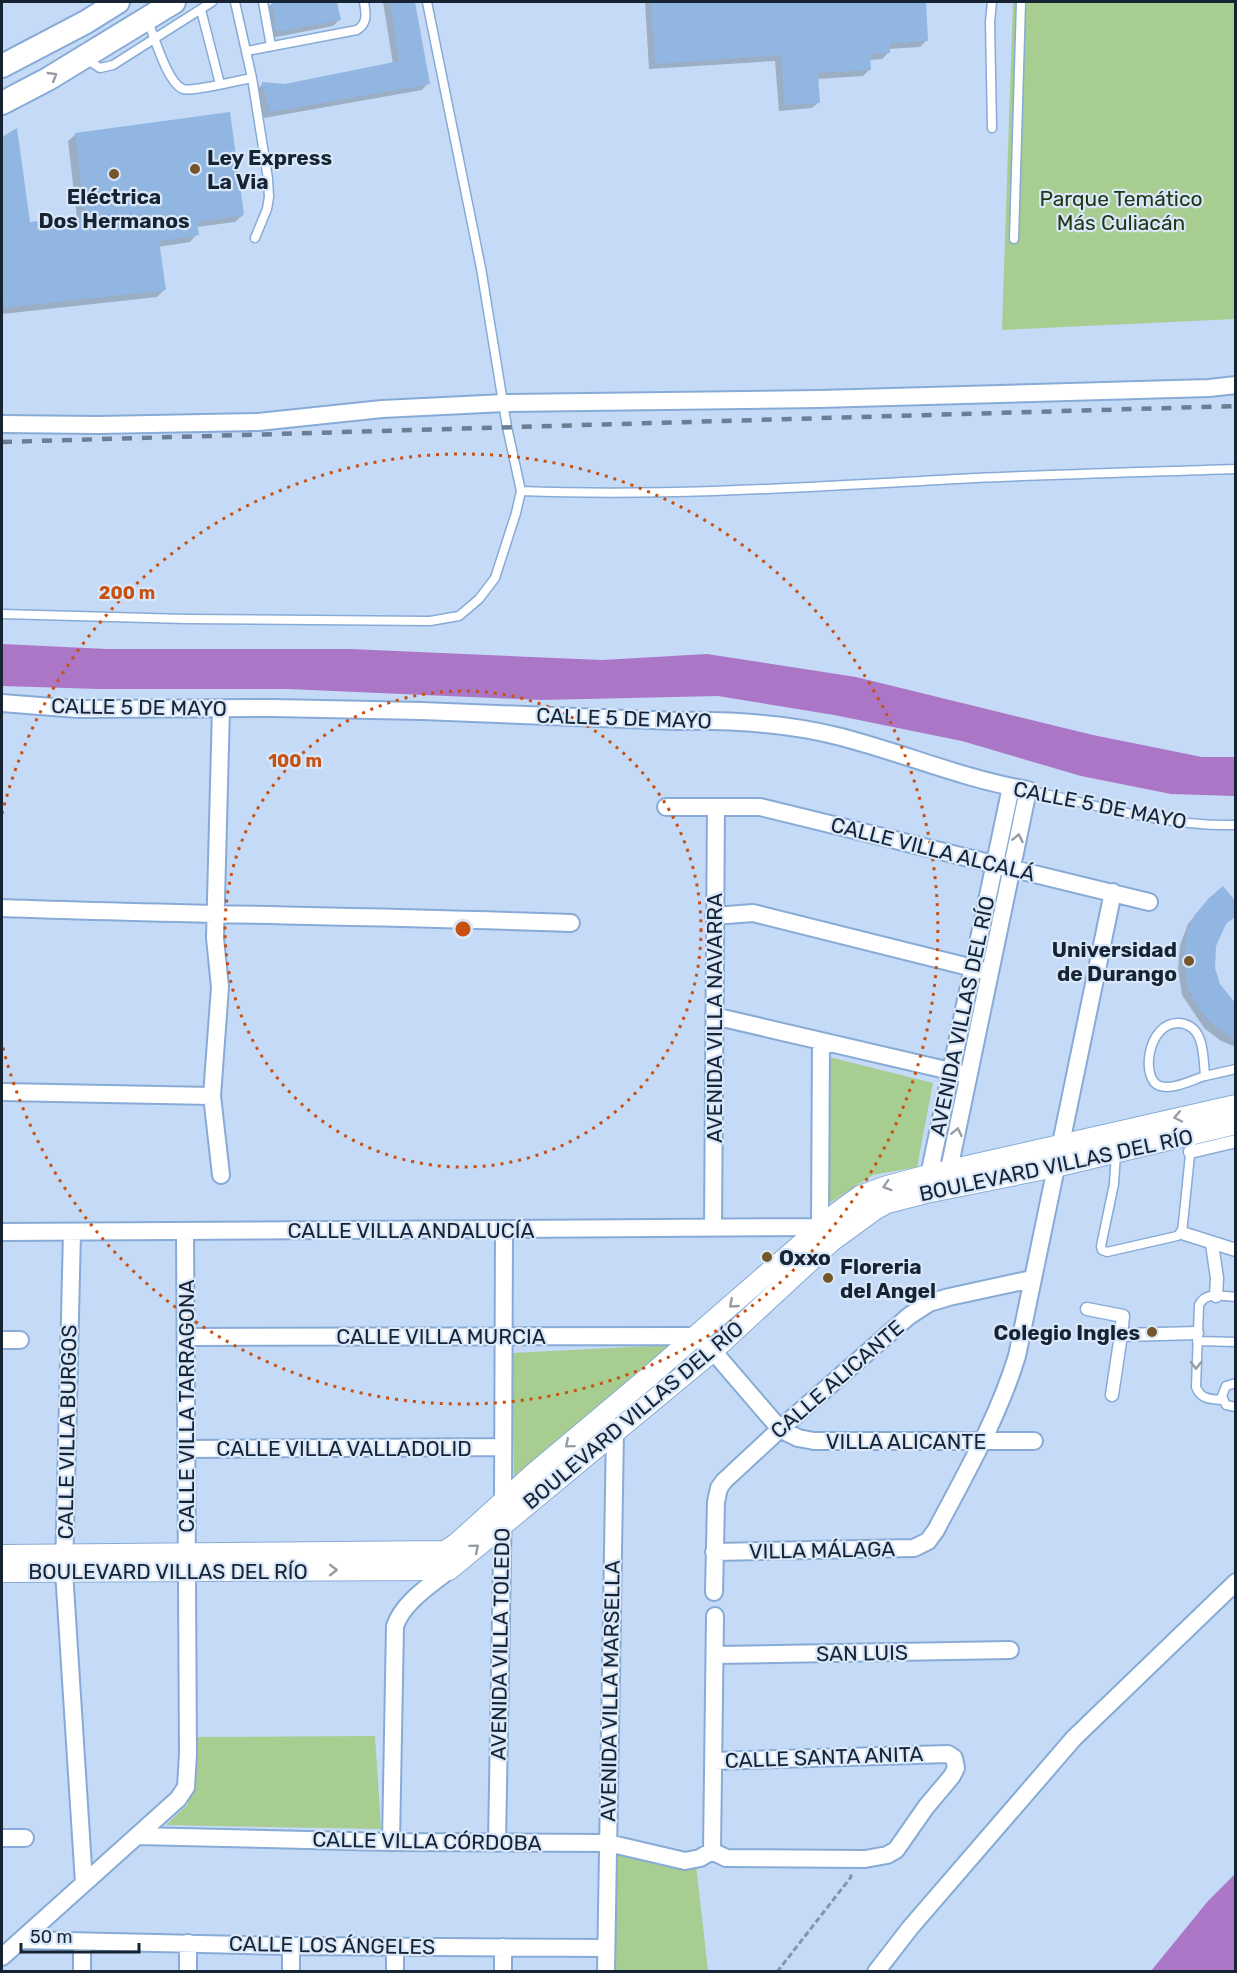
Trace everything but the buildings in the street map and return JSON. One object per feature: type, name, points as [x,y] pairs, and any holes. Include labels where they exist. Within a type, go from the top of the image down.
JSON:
[{"type":"main road","points":[[2,66],[86,22],[118,2]]},
{"type":"main road","points":[[2,103],[48,79],[83,57],[151,29],[174,2]]},
{"type":"street","points":[[2,424],[258,422],[382,409],[505,403],[819,399],[1209,388],[1236,385]]},
{"type":"street","name":"CALLE 5 DE MAYO","points":[[2,703],[78,710],[221,708],[422,711],[777,725],[838,736],[1028,790]]},
{"type":"street","points":[[221,708],[215,938],[220,987],[212,1096],[221,1175]]},
{"type":"street","name":"AVENIDA VILLAS DEL RÍO","points":[[927,1184],[1011,787]]},
{"type":"street","points":[[947,1180],[1028,790]]},
{"type":"street","name":"CALLE VILLA ALCALÁ","points":[[666,807],[760,807],[1149,902]]},
{"type":"street","name":"AVENIDA VILLA NAVARRA","points":[[713,1228],[716,807]]},
{"type":"street","points":[[983,1441],[1007,1389],[1014,1367],[1113,892]]},
{"type":"street","points":[[2,908],[216,915],[392,916],[571,923]]},
{"type":"street","points":[[714,916],[753,913],[990,973]]},
{"type":"street","points":[[714,1016],[969,1075]]},
{"type":"street","points":[[821,1041],[826,1234]]},
{"type":"street","points":[[2,1092],[212,1096]]},
{"type":"street","name":"BOULEVARD VILLAS DEL RÍO","points":[[947,1180],[1060,1145],[1236,1105]]},
{"type":"street","name":"BOULEVARD VILLAS DEL RÍO","points":[[2,1572],[64,1563],[187,1562],[445,1551],[457,1543],[533,1474],[713,1351],[860,1196],[887,1186],[927,1184],[1055,1167],[1116,1153],[1191,1144],[1236,1124]]},
{"type":"street","points":[[1191,1144],[1236,1141]]},
{"type":"street","name":"CALLE VILLA ANDALUCÍA","points":[[2,1232],[713,1228],[826,1234]]},
{"type":"street","name":"AVENIDA VILLA TOLEDO","points":[[497,1843],[503,1502],[504,1229]]},
{"type":"street","name":"CALLE VILLA BURGOS","points":[[72,1232],[64,1563],[84,1883]]},
{"type":"street","name":"CALLE VILLA TARRAGONA","points":[[2,1957],[178,1799],[186,1786],[188,1761],[185,1232]]},
{"type":"street","points":[[1182,1233],[1236,1250]]},
{"type":"street","name":"BOULEVARD VILLAS DEL RÍO","points":[[187,1562],[449,1570],[501,1526],[609,1423],[695,1336],[826,1234]]},
{"type":"street","points":[[1212,1244],[1217,1278],[1216,1296]]},
{"type":"street","name":"CALLE ALICANTE","points":[[714,1592],[716,1502],[719,1488],[780,1429],[909,1316],[929,1303],[1032,1279]]},
{"type":"street","points":[[1087,1309],[1123,1311],[1112,1395]]},
{"type":"street","points":[[1121,1335],[1197,1337]]},
{"type":"street","points":[[695,1336],[713,1351],[780,1429]]},
{"type":"street","name":"CALLE VILLA MURCIA","points":[[186,1337],[695,1336]]},
{"type":"street","points":[[2,1340],[20,1340]]},
{"type":"street","name":"AVENIDA VILLA MARSELLA","points":[[606,1971],[609,1423]]},
{"type":"street","name":"VILLA ALICANTE","points":[[780,1429],[798,1438],[814,1442],[1034,1442]]},
{"type":"street","name":"VILLA MÁLAGA","points":[[714,1552],[914,1548],[928,1541],[936,1530],[983,1441]]},
{"type":"street","name":"CALLE VILLA VALLADOLID","points":[[186,1449],[502,1447]]},
{"type":"street","name":"BOULEVARD VILLAS DEL RÍO","points":[[2,1555],[64,1563]]},
{"type":"street","points":[[392,1842],[395,1626],[398,1617],[405,1609],[449,1570]]},
{"type":"street","points":[[876,1971],[910,1928],[1074,1738],[1236,1582]]},
{"type":"street","points":[[716,1616],[712,1851],[726,1858],[851,1859]]},
{"type":"street","name":"SAN LUIS","points":[[715,1655],[1010,1650]]},
{"type":"street","name":"CALLE SANTA ANITA","points":[[713,1761],[935,1754],[948,1754],[954,1758],[956,1768],[952,1776],[926,1807],[896,1850],[877,1858],[851,1859]]},
{"type":"street","name":"CALLE VILLA CÓRDOBA","points":[[138,1836],[392,1842],[608,1843],[685,1861],[712,1851]]},
{"type":"street","points":[[2,1838],[25,1838]]},
{"type":"street","name":"CALLE LOS ÁNGELES","points":[[21,1940],[291,1946],[606,1948]]},
{"type":"street","points":[[82,1942],[82,1971]]},
{"type":"street","points":[[188,1943],[188,1971]]},
{"type":"street","points":[[291,1946],[291,1971]]},
{"type":"street","points":[[395,1971],[396,1947]]},
{"type":"street","points":[[503,1947],[503,1971]]},
{"type":"lane","points":[[212,2],[201,10],[151,29],[167,70],[180,88],[186,90],[252,78]]},
{"type":"lane","points":[[235,2],[247,51],[264,142],[269,197],[267,209],[255,238]]},
{"type":"lane","points":[[263,2],[271,46]]},
{"type":"lane","points":[[247,51],[357,30],[366,20],[364,2]]},
{"type":"lane","points":[[2,614],[186,619],[420,621],[459,616],[479,599],[495,578],[521,491],[507,427],[505,403],[481,268],[428,2]]},
{"type":"lane","points":[[992,2],[990,22],[992,128]]},
{"type":"lane","points":[[1014,239],[1022,2]]},
{"type":"lane","points":[[201,10],[220,84]]},
{"type":"lane","points":[[521,491],[601,494],[723,492],[980,478],[1236,469]]},
{"type":"lane","name":"CALLE 5 DE MAYO","points":[[1028,790],[1184,823],[1236,825]]},
{"type":"lane","points":[[1205,1076],[1201,1043],[1197,1031],[1189,1025],[1167,1024],[1159,1031],[1153,1042],[1148,1070],[1151,1079],[1157,1085],[1178,1084],[1236,1069]]},
{"type":"lane","points":[[1112,1132],[1116,1153],[1114,1184],[1101,1246],[1102,1250],[1107,1252],[1182,1233],[1191,1144]]},
{"type":"lane","points":[[1223,1400],[1205,1398],[1196,1387],[1199,1305],[1202,1299],[1209,1296],[1236,1297]]},
{"type":"lane","points":[[1197,1337],[1236,1342]]},
{"type":"lane","points":[[1235,1383],[1226,1386],[1222,1396],[1226,1404],[1236,1407]]},
{"type":"path","points":[[777,1971],[851,1877],[851,1859]]},
{"type":"green space","name":"Parque Temático Más Culiacán","points":[[1013,2],[1235,2],[1235,319],[1002,330]]},
{"type":"green space","points":[[829,1057],[933,1083],[917,1167],[873,1175],[822,1208]]},
{"type":"green space","points":[[670,1345],[514,1477],[512,1353]]},
{"type":"green space","points":[[375,1736],[381,1829],[166,1825],[188,1804],[189,1737]]},
{"type":"green space","points":[[612,1848],[696,1865],[708,1971],[609,1972]]},
{"type":"shaded area","points":[[2,644],[107,649],[350,649],[602,660],[707,654],[856,677],[1093,735],[1202,757],[1235,757],[1235,796],[1171,794],[1081,776],[962,741],[834,715],[718,696],[541,700],[288,689],[98,689],[2,686]]},
{"type":"shaded area","points":[[1235,1874],[1235,1971],[1151,1971],[1208,1901]]},
{"type":"railway","points":[[2,442],[1236,406]]},
{"type":"place","name":"Ley Express La Via","points":[[195,169]]},
{"type":"place","name":"Eléctrica Dos Hermanos","points":[[114,174]]},
{"type":"place","name":"Universidad de Durango","points":[[1189,961]]},
{"type":"place","name":"Oxxo","points":[[767,1257]]},
{"type":"place","name":"Floreria del Angel","points":[[828,1278]]},
{"type":"place","name":"Colegio Ingles","points":[[1152,1332]]}]
